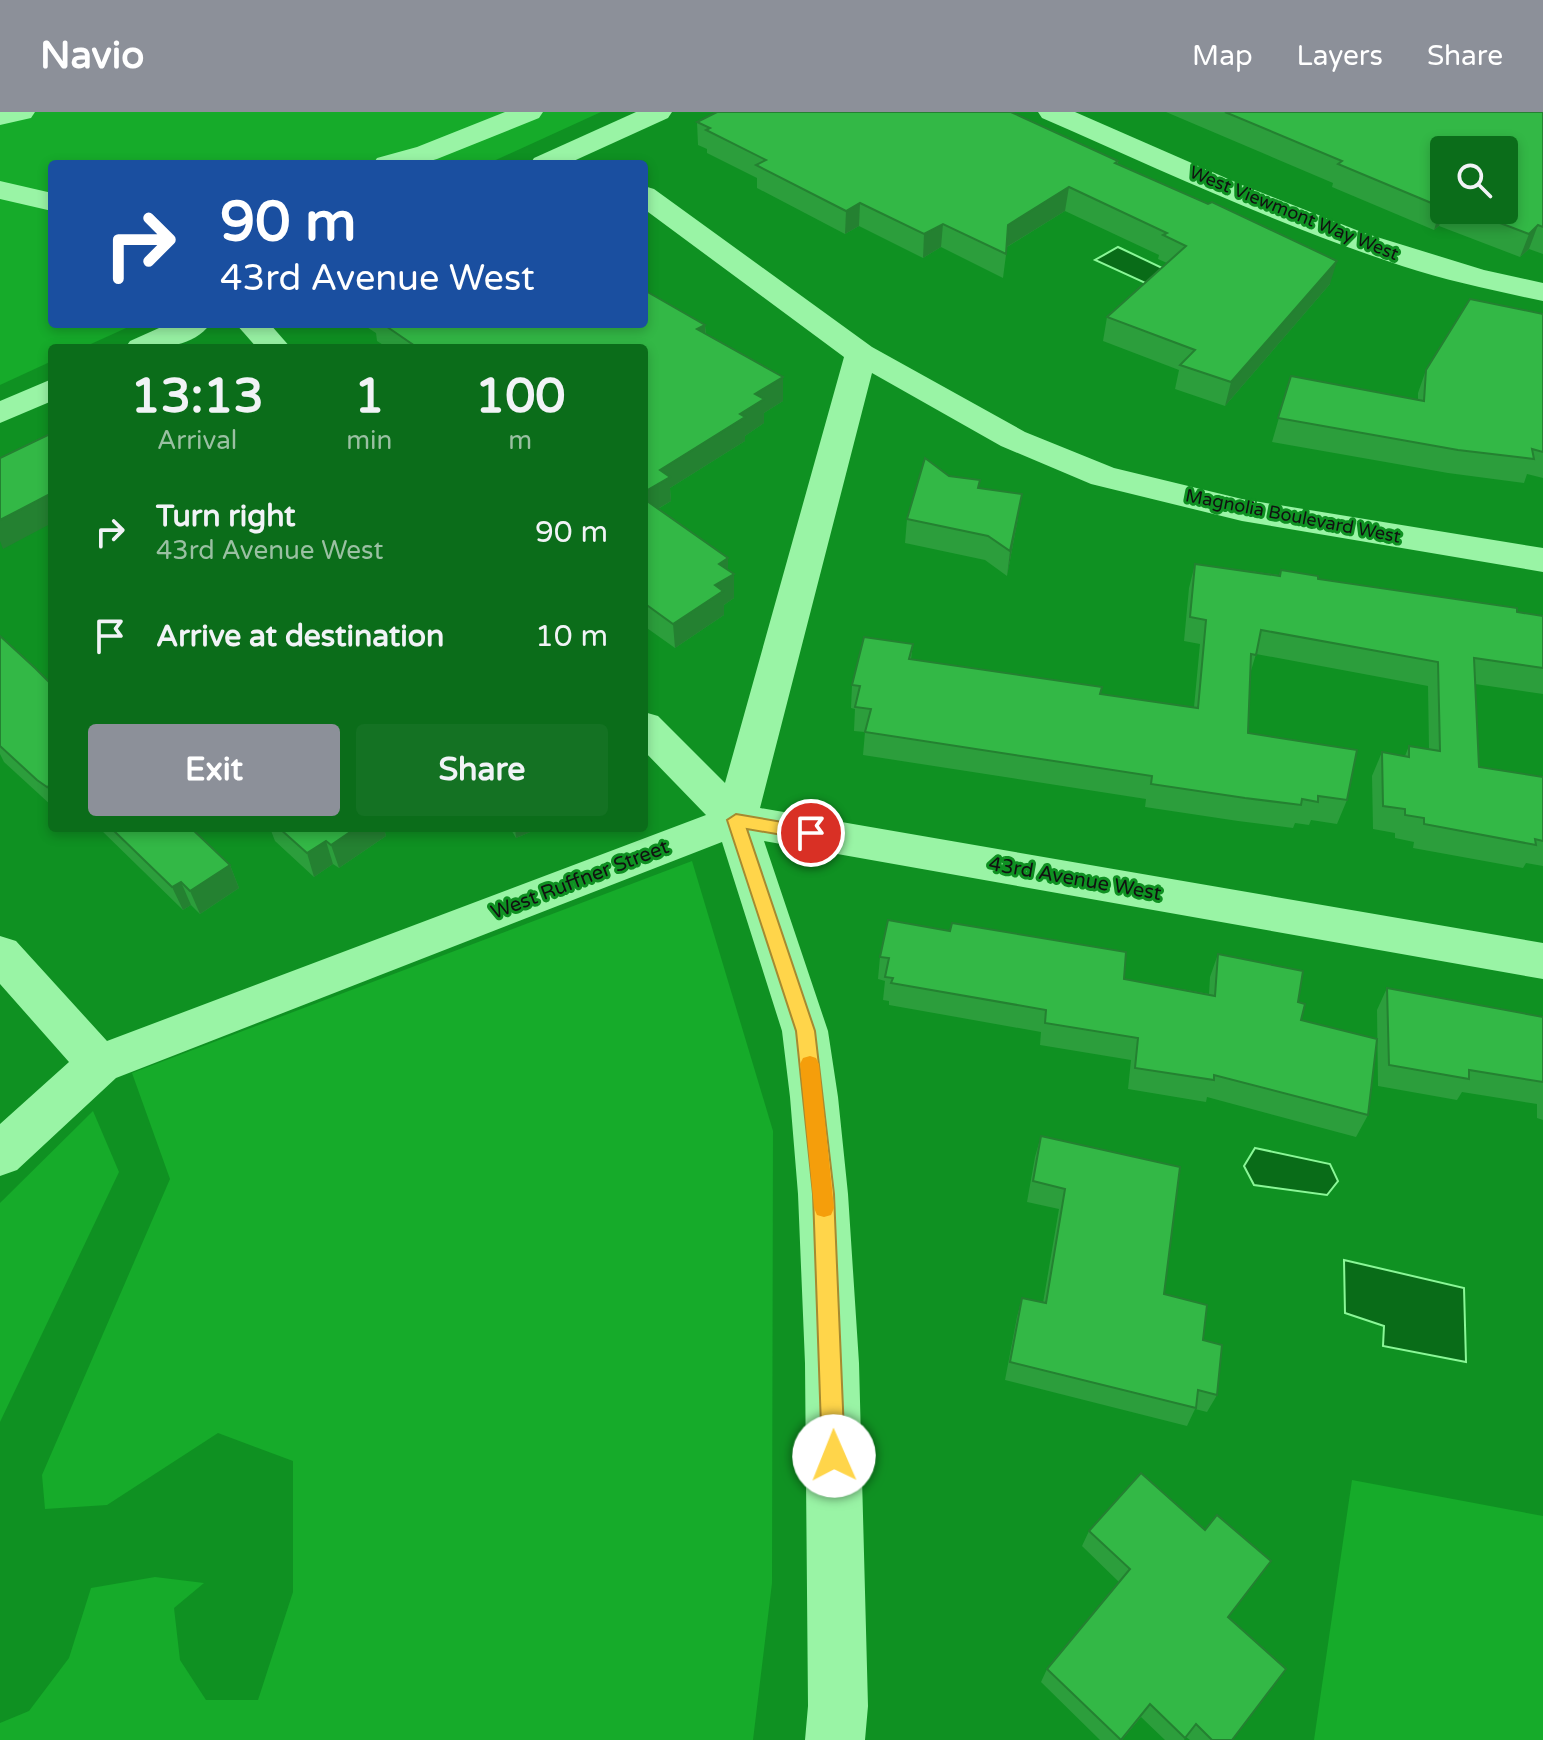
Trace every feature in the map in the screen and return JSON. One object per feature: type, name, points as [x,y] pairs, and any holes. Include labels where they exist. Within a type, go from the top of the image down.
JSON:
[{"type":"street","points":[[0,117],[21,112]]},
{"type":"street","points":[[402,160],[427,153],[529,112]]},
{"type":"street","points":[[568,160],[591,156],[658,112]]},
{"type":"street","name":"West Viewmont Way West","points":[[1052,112],[1353,241],[1431,268],[1543,292]]},
{"type":"street","points":[[0,190],[48,201]]},
{"type":"street","name":"Magnolia Boulevard West","points":[[648,198],[861,354],[1013,439],[1103,476],[1242,510],[1543,560]]},
{"type":"street","points":[[150,344],[185,328]]},
{"type":"street","points":[[256,328],[271,344]]},
{"type":"street","points":[[736,820],[861,354]]},
{"type":"street","points":[[0,413],[48,391]]},
{"type":"street","points":[[648,730],[736,820],[805,1031],[821,1163],[832,1363],[838,1706],[835,1740]]},
{"type":"street","name":"43rd Avenue West","points":[[736,820],[1543,961]]},
{"type":"street","name":"West Ruffner Street","points":[[0,1155],[99,1064],[736,820]]},
{"type":"street","points":[[0,954],[99,1064]]},
{"type":"shaded area","points":[[0,112],[601,112],[496,160],[48,160],[48,328],[126,328],[91,344],[48,344],[48,363],[0,385]]},
{"type":"shaded area","points":[[1118,247],[1177,275],[1154,287],[1095,260]]},
{"type":"shaded area","points":[[692,861],[773,1131],[772,1583],[753,1740],[0,1740],[0,1723],[29,1711],[69,1658],[91,1588],[155,1577],[204,1583],[174,1608],[180,1660],[206,1700],[258,1700],[293,1592],[293,1461],[218,1433],[107,1505],[45,1509],[42,1475],[170,1179],[132,1073]]},
{"type":"shaded area","points":[[93,1111],[119,1172],[0,1422],[0,1203]]},
{"type":"shaded area","points":[[1255,1148],[1330,1164],[1338,1181],[1327,1195],[1254,1185],[1244,1166]]},
{"type":"shaded area","points":[[1344,1260],[1464,1288],[1466,1362],[1383,1346],[1384,1326],[1345,1313]]},
{"type":"shaded area","points":[[1352,1480],[1543,1516],[1543,1740],[1314,1740]]},
{"type":"building","points":[[717,112],[1011,112],[1118,161],[1115,163],[1208,204],[1212,202],[1337,261],[1231,382],[1180,365],[1195,350],[1107,317],[1186,246],[1163,235],[1167,233],[1069,187],[1008,225],[1006,254],[943,224],[924,234],[860,203],[846,211],[756,165],[766,160],[706,130],[710,128],[697,122]]},
{"type":"building","points":[[1225,112],[1543,112],[1543,227],[1538,225],[1529,234],[1503,224],[1518,224],[1518,136],[1430,136],[1430,202],[1338,164],[1342,161]]},
{"type":"building","points":[[648,292],[705,325],[697,329],[783,377],[755,394],[764,399],[740,414],[745,417],[660,470],[670,477],[648,490],[648,344],[412,344],[389,328],[648,328]]},
{"type":"building","points":[[1470,299],[1543,314],[1543,452],[1532,449],[1534,459],[1458,450],[1278,418],[1291,376],[1424,401],[1426,370]]},
{"type":"building","points":[[48,435],[48,495],[0,520],[0,458]]},
{"type":"building","points":[[925,458],[949,476],[980,480],[978,488],[1022,494],[1010,551],[988,536],[907,519]]},
{"type":"building","points":[[648,502],[728,558],[719,564],[734,574],[715,585],[723,591],[673,624],[648,606]]},
{"type":"building","points":[[1195,564],[1280,576],[1281,570],[1318,576],[1318,579],[1517,608],[1517,612],[1543,616],[1543,668],[1474,658],[1479,767],[1543,777],[1543,841],[1535,839],[1536,845],[1424,824],[1424,818],[1405,815],[1405,809],[1383,806],[1382,752],[1409,757],[1409,746],[1440,751],[1438,662],[1261,630],[1256,655],[1251,654],[1248,733],[1357,750],[1347,800],[1318,796],[1318,802],[1302,799],[1301,805],[1245,798],[1151,784],[1152,776],[865,732],[871,709],[855,707],[860,686],[852,685],[864,637],[913,644],[909,659],[1102,687],[1100,694],[1198,708],[1206,620],[1190,617]]},
{"type":"building","points":[[0,636],[48,681],[48,786],[0,746]]},
{"type":"building","points":[[115,832],[195,832],[230,865],[190,891],[181,882],[172,887]]},
{"type":"building","points":[[283,832],[350,832],[331,845],[326,841],[307,853]]},
{"type":"building","points":[[888,920],[950,931],[952,923],[1126,952],[1124,979],[1215,996],[1218,954],[1303,971],[1298,1002],[1305,1004],[1301,1020],[1377,1039],[1368,1115],[1214,1075],[1214,1080],[1135,1068],[1138,1038],[1045,1023],[1046,1010],[891,983],[893,978],[885,977],[889,958],[880,957]]},
{"type":"building","points":[[1387,988],[1543,1017],[1543,1082],[1469,1070],[1469,1079],[1389,1065]]},
{"type":"building","points":[[1041,1136],[1180,1167],[1164,1294],[1207,1305],[1203,1340],[1222,1345],[1217,1395],[1198,1390],[1196,1408],[1010,1362],[1022,1298],[1046,1303],[1065,1189],[1033,1181]]},
{"type":"building","points":[[1141,1473],[1205,1530],[1217,1515],[1271,1561],[1228,1617],[1286,1669],[1232,1740],[1212,1740],[1196,1724],[1185,1738],[1150,1704],[1121,1740],[1047,1669],[1130,1569],[1089,1531]]},
{"type":"slow traffic","points":[[810,1064],[824,1208]]},
{"type":"route","points":[[811,833],[736,820],[805,1031],[823,1194],[834,1456]]}]
